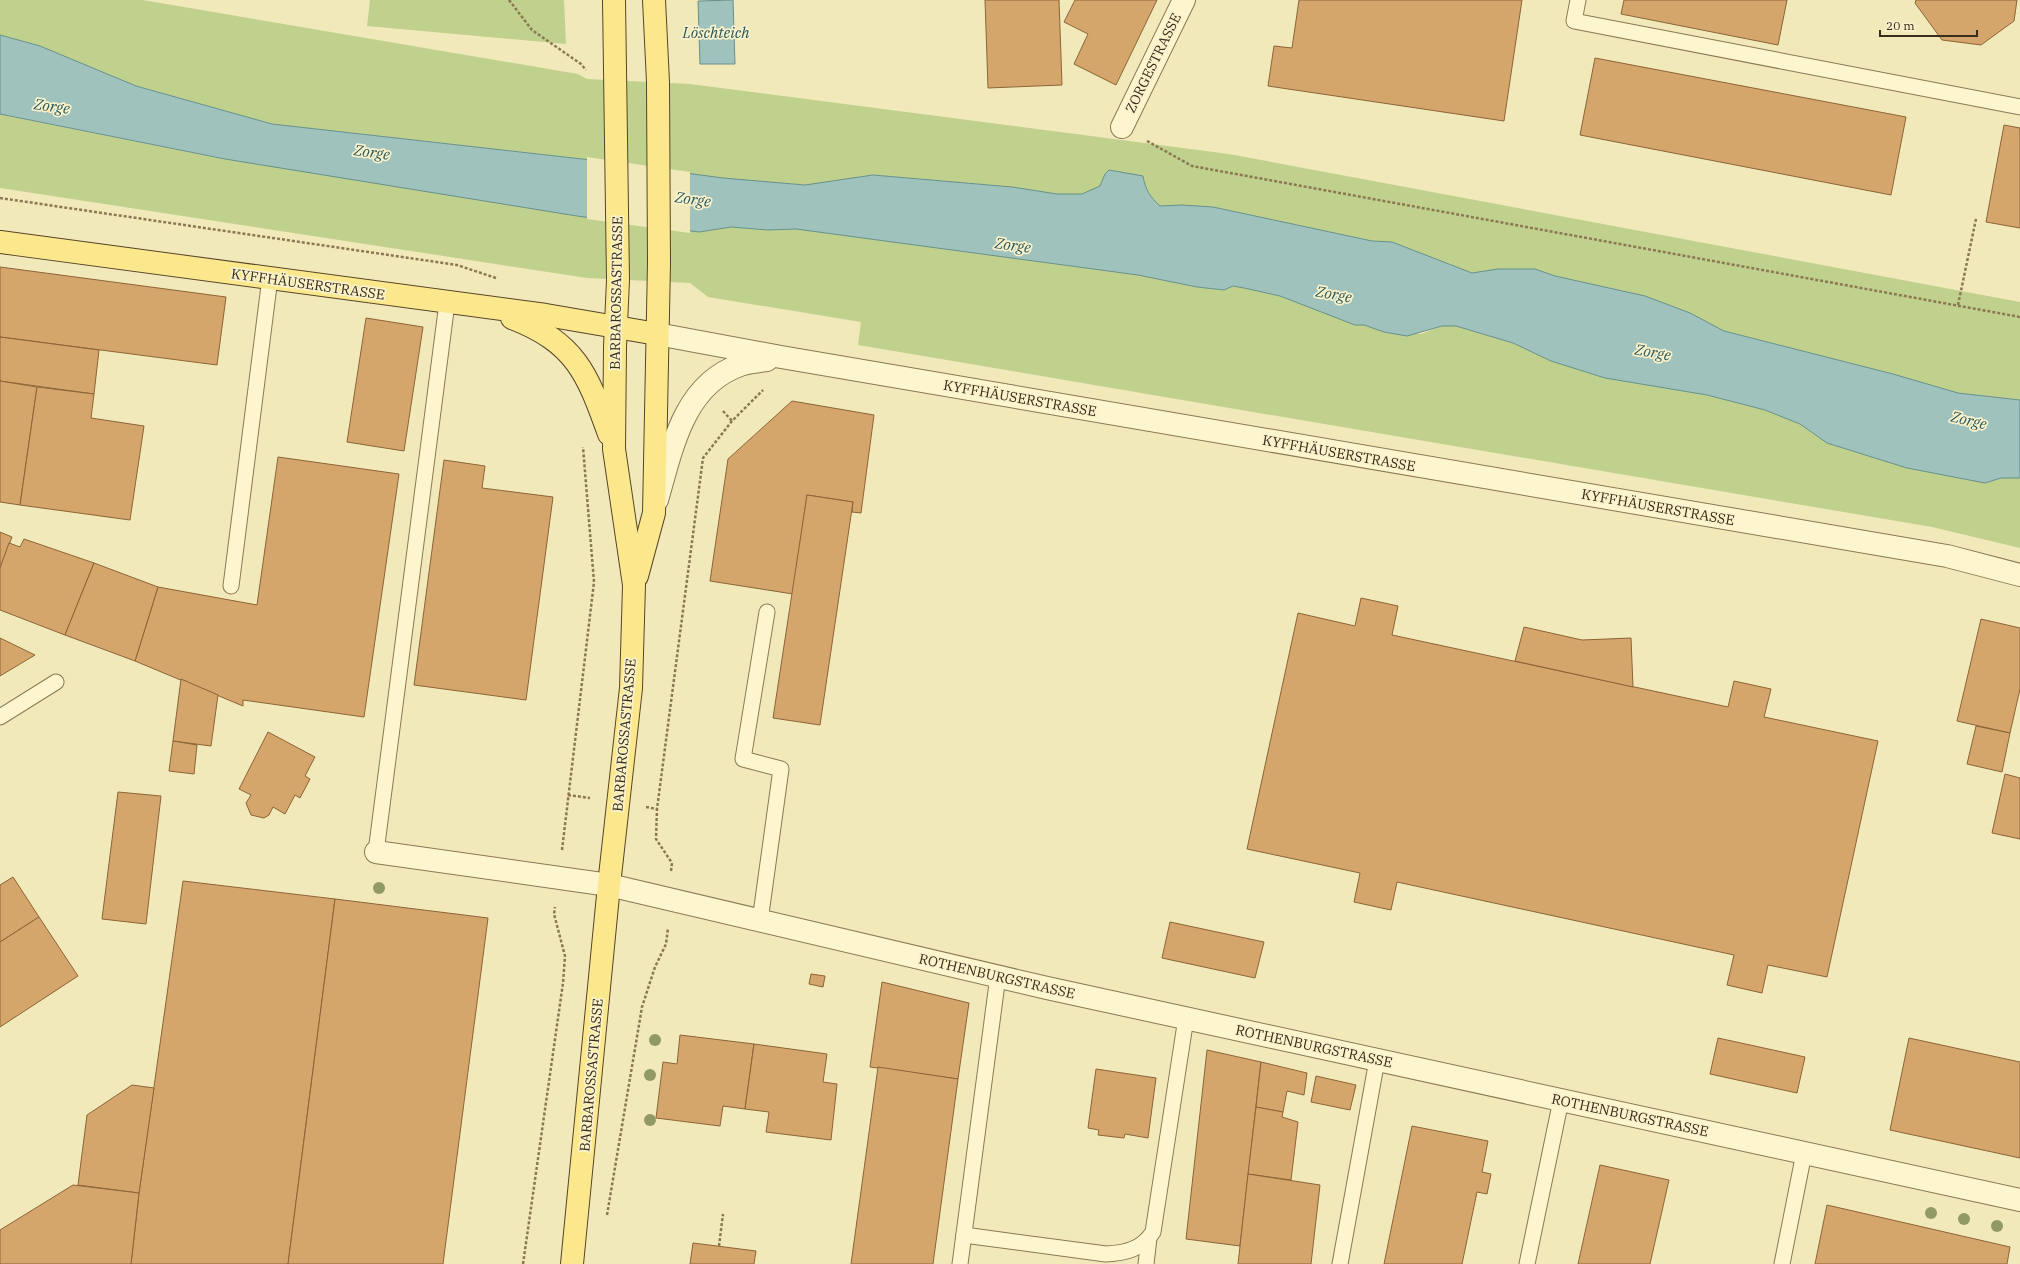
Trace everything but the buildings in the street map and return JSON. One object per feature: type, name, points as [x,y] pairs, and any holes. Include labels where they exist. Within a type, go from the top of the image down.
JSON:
[{"type":"main road","name":"BARBAROSSASTRASSE","points":[[572,1264],[609,885],[631,688],[634,585],[614,449],[618,280],[614,0]]},
{"type":"main road","name":"BARBAROSSASTRASSE","points":[[634,585],[654,513],[658,282],[658,82],[654,0]]},
{"type":"main road","name":"KYFFHÄUSERSTRASSE","points":[[0,242],[616,326],[657,334]]},
{"type":"main road","points":[[457,304],[510,317],[527,324],[553,339],[568,351],[577,361],[596,399],[614,449]]},
{"type":"street","name":"ZORGESTRASSE","points":[[1122,127],[1184,0]]},
{"type":"street","name":"KYFFHÄUSERSTRASSE","points":[[657,334],[781,357],[1947,556],[2020,575]]},
{"type":"street","name":"BARBAROSSASTRASSE","points":[[654,513],[678,430],[693,401],[704,389],[727,370],[741,364],[781,357]]},
{"type":"street","points":[[376,852],[609,885]]},
{"type":"street","name":"ROTHENBURGSTRASSE","points":[[609,885],[998,976],[1186,1018],[2020,1200]]},
{"type":"lane","points":[[1578,0],[1574,21],[2020,108]]},
{"type":"lane","points":[[231,586],[270,278]]},
{"type":"lane","points":[[376,852],[457,304]]},
{"type":"lane","points":[[760,921],[781,769],[743,759],[767,612]]},
{"type":"lane","points":[[0,717],[56,682]]},
{"type":"lane","points":[[960,1264],[998,976]]},
{"type":"lane","points":[[964,1235],[1106,1254],[1132,1250],[1149,1238],[1153,1232],[1186,1018]]},
{"type":"lane","points":[[1340,1264],[1377,1060]]},
{"type":"lane","points":[[1527,1264],[1561,1100]]},
{"type":"lane","points":[[1782,1264],[1804,1153]]},
{"type":"lane","points":[[1146,1264],[1149,1238]]},
{"type":"path","points":[[509,0],[532,30],[581,64],[590,74]]},
{"type":"path","points":[[1122,127],[1192,166],[1958,305],[2020,318]]},
{"type":"path","points":[[0,198],[457,265],[501,280]]},
{"type":"path","points":[[1958,305],[1976,219]]},
{"type":"path","points":[[606,1219],[642,1007],[655,966],[666,944],[672,863],[656,839],[657,809],[703,458],[732,421],[767,386]]},
{"type":"path","points":[[523,1264],[563,983],[565,956],[554,914],[559,878]]},
{"type":"path","points":[[719,1246],[723,1214]]},
{"type":"green space","points":[[0,0],[143,0],[578,74],[587,79],[690,84],[1229,154],[2020,302],[2020,400],[1958,393],[1893,374],[1724,331],[1690,313],[1645,296],[1555,276],[1535,269],[1498,269],[1472,273],[1392,242],[1372,241],[1213,207],[1182,205],[1160,206],[1148,192],[1143,176],[1105,174],[1100,186],[1083,194],[1057,194],[1012,187],[874,175],[805,185],[723,178],[582,159],[272,124],[136,86],[40,46],[0,35]]},
{"type":"green space","points":[[370,0],[564,0],[566,44],[367,26]]},
{"type":"green space","points":[[0,114],[225,159],[699,232],[731,227],[768,230],[796,229],[1138,275],[1197,287],[1224,290],[1233,286],[1280,296],[1355,325],[1364,325],[1384,332],[1421,334],[1442,326],[1456,326],[1513,343],[1551,361],[1605,378],[1707,395],[1765,410],[1800,424],[1827,443],[1907,468],[1985,483],[2001,478],[2020,478],[2020,548],[1932,527],[858,345],[861,322],[708,297],[690,283],[587,278],[0,188]]},
{"type":"water","name":"Löschteich","points":[[733,0],[735,64],[700,64],[698,1]]},
{"type":"water","name":"Zorge","points":[[0,35],[40,46],[136,86],[272,124],[582,159],[723,178],[805,185],[873,175],[1012,187],[1057,194],[1082,194],[1100,186],[1105,174],[1109,170],[1143,176],[1148,192],[1160,206],[1182,205],[1213,207],[1372,241],[1392,242],[1472,273],[1498,269],[1535,269],[1555,276],[1645,296],[1690,313],[1724,331],[1893,374],[1958,393],[2020,400],[2020,478],[2001,478],[1985,483],[1907,468],[1827,443],[1800,424],[1765,410],[1707,395],[1605,378],[1551,361],[1513,343],[1456,326],[1442,326],[1407,336],[1384,332],[1364,325],[1355,325],[1280,296],[1233,286],[1224,290],[1197,287],[1138,275],[796,229],[768,230],[731,227],[699,232],[577,216],[225,159],[0,114]]},
{"type":"pier","points":[[587,157],[690,172],[690,233],[587,219]]}]
